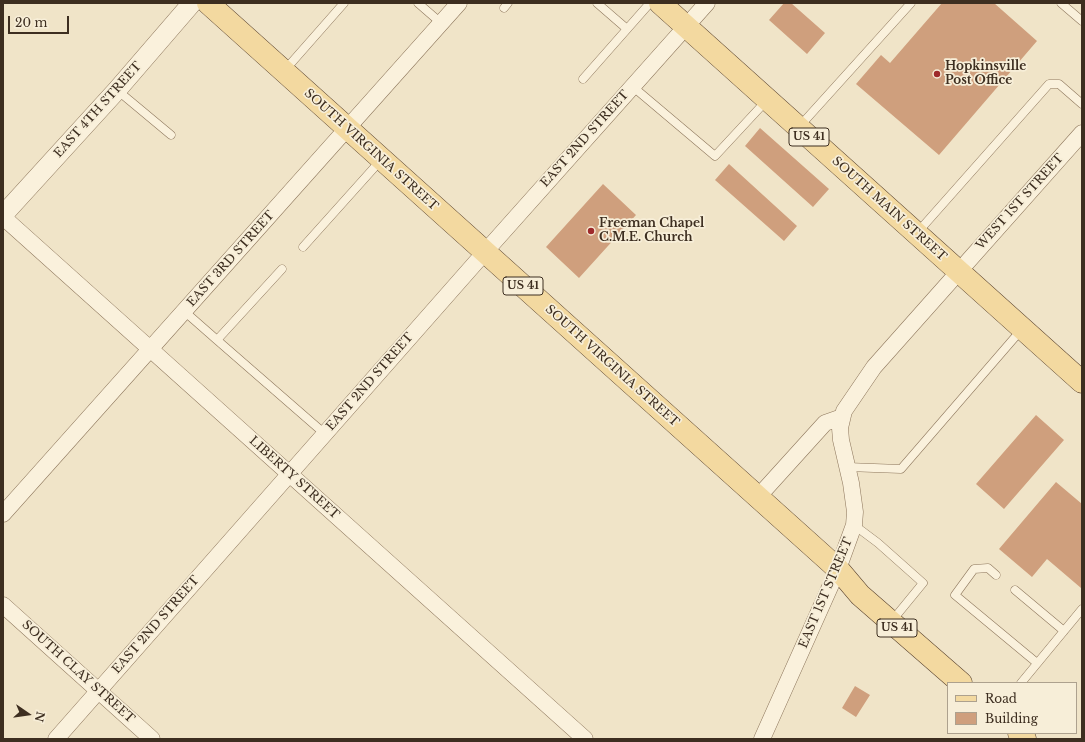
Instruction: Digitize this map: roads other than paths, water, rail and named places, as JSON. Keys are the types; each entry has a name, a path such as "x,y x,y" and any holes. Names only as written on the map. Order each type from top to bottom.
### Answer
{"main road":[{"name":"SOUTH VIRGINIA STREET","path":"208,3 838,569"},
{"name":"SOUTH MAIN STREET","path":"660,3 958,271"},
{"name":"US 41","path":"958,271 1082,382"},
{"name":"US 41","path":"838,569 860,595 960,682"}],"street":[{"name":"EAST 4TH STREET","path":"3,216 117,90 192,3"},
{"name":"EAST 3RD STREET","path":"3,514 459,3"},
{"name":"EAST 2ND STREET","path":"56,739 485,252 707,3"},
{"name":"WEST 1ST STREET","path":"958,271 1080,139"},
{"name":"LIBERTY STREET","path":"3,216 585,739"},
{"name":"EAST 1ST STREET","path":"762,739 838,569 854,525 855,512 840,428 844,411 874,368 958,271"},
{"path":"758,497 825,423 842,417"},
{"name":"SOUTH CLAY STREET","path":"3,605 152,739"}],"lane":[{"path":"284,71 344,3"},
{"path":"418,3 441,23"},
{"path":"597,3 627,29"},
{"path":"583,79 650,3"},
{"path":"798,127 911,3"},
{"path":"1061,3 1082,21"},
{"path":"916,233 1049,84 1058,84 1082,104"},
{"path":"632,86 715,156 768,100"},
{"path":"117,90 171,135"},
{"path":"303,247 382,160"},
{"path":"217,340 282,269"},
{"path":"184,311 325,434"},
{"path":"847,468 901,469 1023,328"},
{"path":"854,525 878,543 923,583 891,622"},
{"path":"996,575 988,568 974,569 955,595 1037,663"},
{"path":"1014,590 1064,631"},
{"path":"1022,682 1082,609"}],"place":[{"name":"Hopkinsville Post Office","path":"937,74"},
{"name":"Freeman Chapel C.M.E. Church","path":"591,231"}]}
